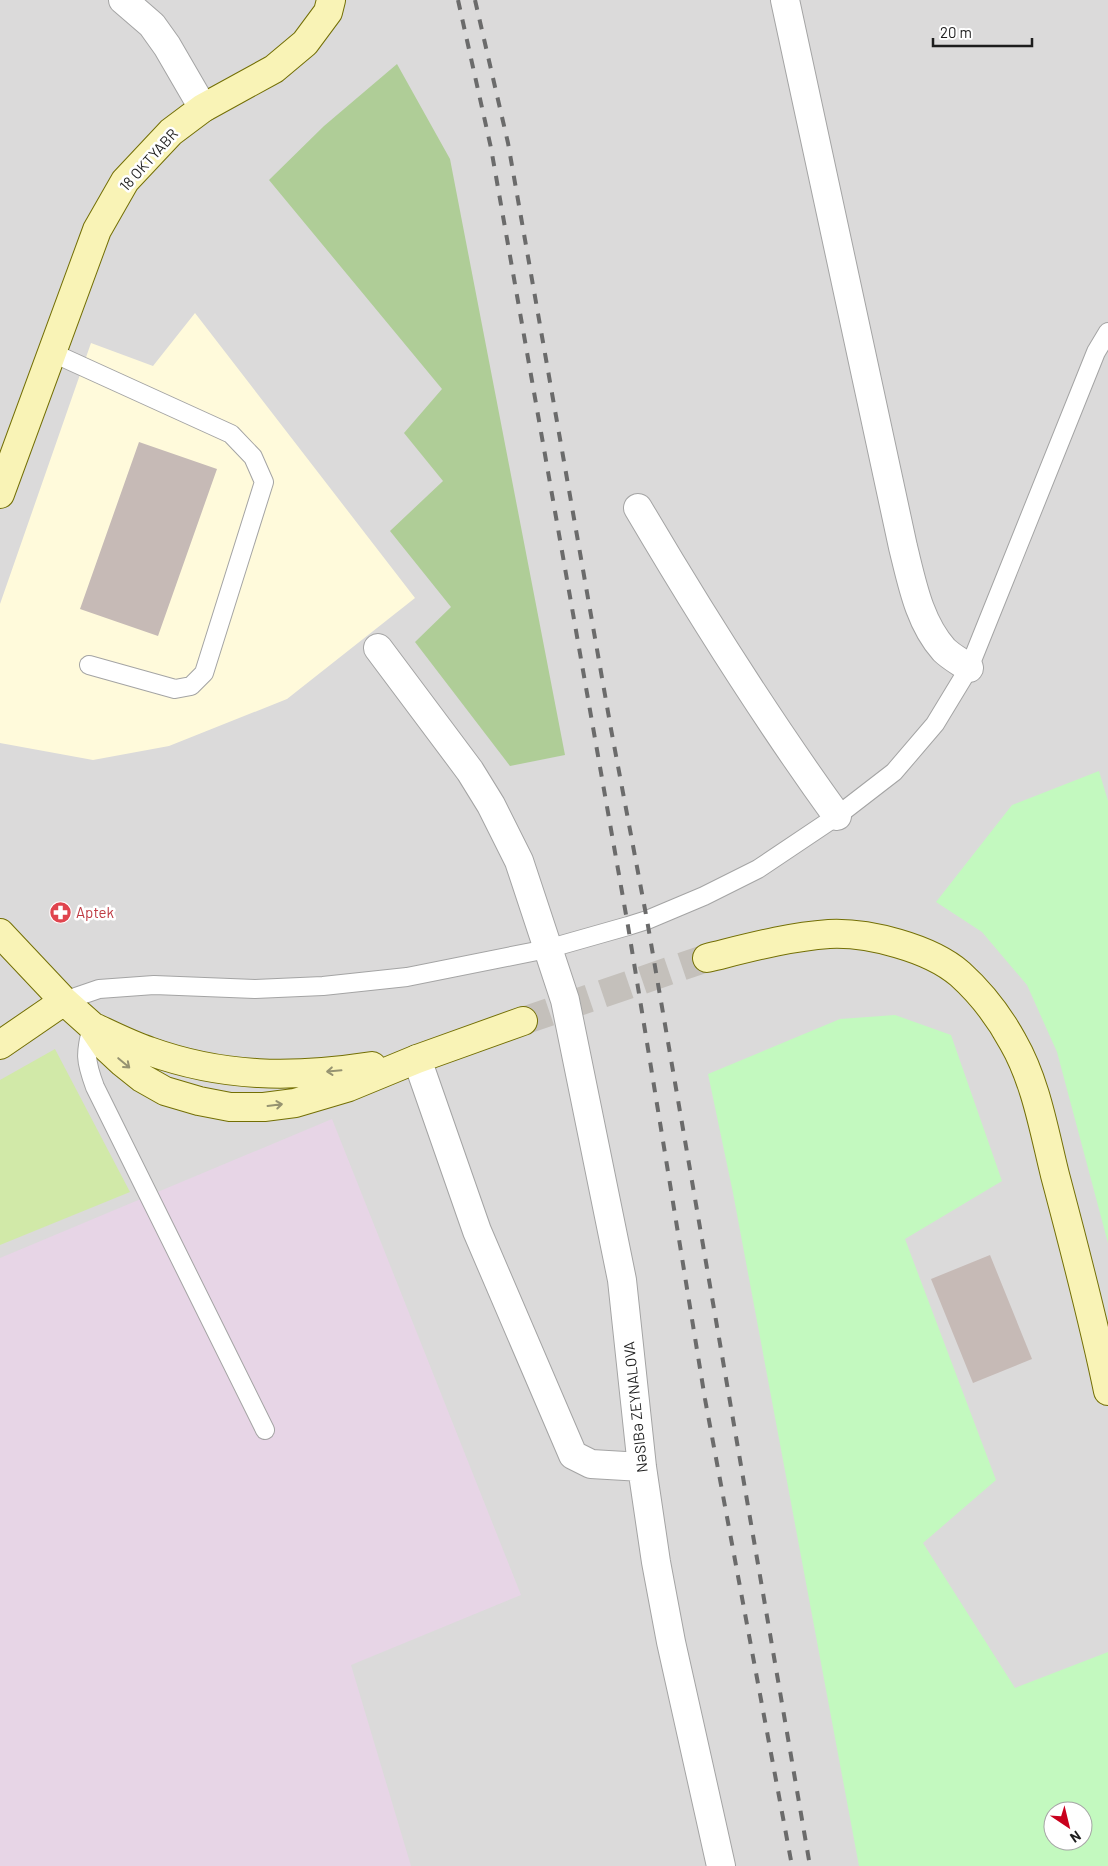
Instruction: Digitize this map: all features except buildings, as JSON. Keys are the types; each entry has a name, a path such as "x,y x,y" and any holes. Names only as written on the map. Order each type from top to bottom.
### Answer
{"street":[{"path":"123,0 152,25 168,46 202,108"},
{"name":"18 OKTYABR","path":"0,494 97,230 125,182 170,132 202,108 274,69 305,43 328,12 331,0"},
{"path":"786,0 903,547 917,601 928,627 945,651 969,668"},
{"path":"638,508 731,662 784,743 837,816"},
{"name":"NƏSIBƏ ZEYNALOVA","path":"378,648 470,771 491,805 519,861 565,1000 622,1280 642,1467 656,1562 722,1866"},
{"path":"0,934 64,1001 92,1026 107,1048 142,1078 165,1091 199,1101 230,1107 264,1107 296,1103 349,1087 417,1059 523,1021"},
{"path":"707,958 774,941 831,934 882,938 930,955 959,973 986,1001 1014,1043 1032,1088 1093,1319 1108,1391"},
{"path":"0,1045 64,1001"},
{"path":"417,1059 477,1231 573,1455 591,1464 642,1467"},
{"path":"1093,1319 1108,1352"}],"lane":[{"path":"64,1001 99,989 154,985 255,989 361,982 407,976 547,949 647,920 704,896 758,869 837,816 894,772 935,724 969,668 1096,352 1108,332"},
{"path":"53,353 231,434 253,457 264,482 204,673 191,686 175,689 89,665"},
{"path":"92,1026 86,1050 88,1068 95,1087 265,1430"}],"shaded area":[{"path":"0,0 1108,0 1108,1866 0,1866"},
{"path":"195,313 415,598 287,699 169,746 93,760 0,743 0,604 91,343 153,366"},
{"path":"332,1119 521,1595 351,1665 411,1866 0,1866 0,1258"}],"green space":[{"path":"397,64 450,159 565,755 510,766 415,642 451,607 390,531 443,481 404,433 442,389 269,180 324,126"},
{"path":"1099,771 1108,801 1108,1243 1057,1052 1027,985 982,932 936,902 1012,805"},
{"path":"895,1015 951,1035 1002,1181 905,1239 996,1480 923,1543 1015,1688 1108,1652 1108,1866 859,1866 733,1193 708,1074 840,1019"},
{"path":"55,1049 130,1192 0,1245 0,1080"}],"tunnel":[{"path":"523,1021 707,958"}],"railway":[{"path":"458,0 491,148 628,926 705,1399 792,1866"},
{"path":"475,0 508,143 611,729 647,920 810,1866"}],"place":[{"name":"Aptek","path":"60,913"}]}
